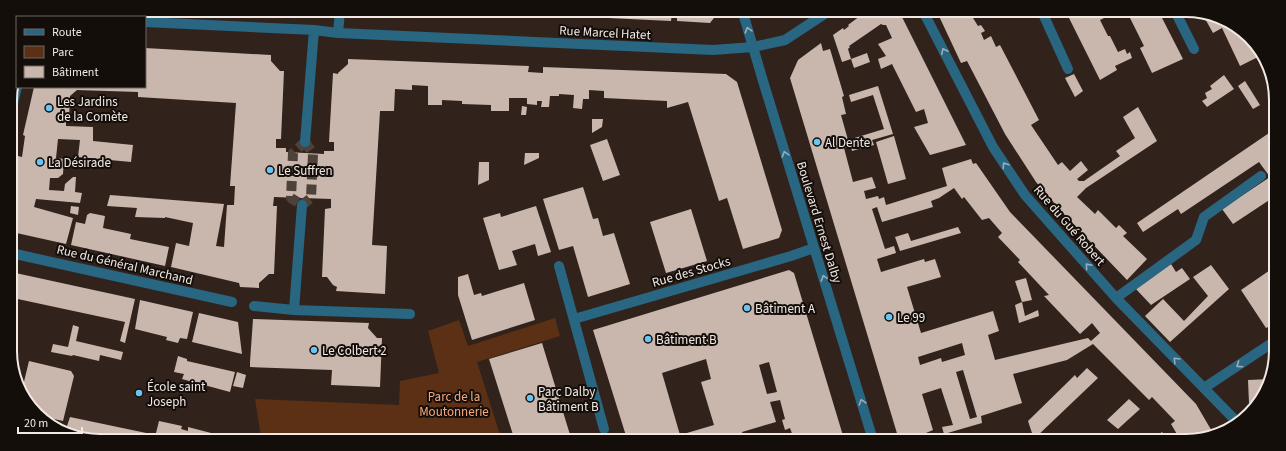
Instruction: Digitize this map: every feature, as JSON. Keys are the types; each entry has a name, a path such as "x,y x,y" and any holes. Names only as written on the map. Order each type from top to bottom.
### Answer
{"street":[{"path":"338,33 339,17"},
{"name":"Boulevard Ernest Dalby","path":"744,17 871,434"},
{"name":"Rue Marcel Hatet","path":"146,22 314,30 338,33 713,50 753,47 785,40 820,17"},
{"name":"Rue du Gué Robert","path":"926,17 993,147 1021,189 1116,298 1234,419"},
{"path":"1043,17 1068,69"},
{"path":"1178,17 1194,49"},
{"path":"305,142 314,30"},
{"path":"1116,298 1196,240 1204,217 1261,176"},
{"path":"294,310 302,205"},
{"name":"Rue des Stocks","path":"574,319 792,256 814,248"},
{"name":"Rue du Général Marchand","path":"17,254 232,302"},
{"path":"559,266 604,429"},
{"path":"254,306 294,310 410,314"},
{"path":"1204,388 1269,345"}],"green space":[{"name":"Parc de la Moutonnerie","path":"555,318 560,336 477,362 500,434 261,434 255,399 399,405 400,381 439,373 428,331 459,320 468,346"}],"building":[{"path":"587,17 671,17 671,21"},
{"path":"677,17 715,17 710,23 677,21"},
{"path":"859,17 902,17 966,145 930,155 914,127 928,123 924,109 916,112 892,64 881,69 878,59 886,56 878,44 892,38 886,25 881,24 849,46 850,47 848,49 851,59 842,62 833,35 843,28 844,30 849,26 848,25"},
{"path":"939,17 975,17 973,18 978,26 981,25 985,31 981,33 984,40 991,36 996,47 1000,45 1039,120 1031,125 1058,165 1062,162 1070,171 1081,161 1088,170 1077,179 1079,181 1084,181 1120,156 1116,151 1135,138 1123,117 1138,107 1157,141 1086,188 1077,197 1095,214 1098,210 1116,228 1119,225 1127,233 1123,236 1147,259 1127,280 1062,212 1036,182 1005,134 967,61 961,63"},
{"path":"1068,17 1106,17 1100,20 1118,52 1125,49 1127,54 1130,52 1132,58 1115,66 1117,70 1100,80"},
{"path":"1130,17 1162,17 1183,59 1152,73 1140,48 1144,46"},
{"path":"1206,20 1227,28 1236,34 1245,41 1257,58 1240,66 1222,28 1213,33"},
{"path":"821,43 823,51 830,49 844,96 842,97 846,114 841,115 848,140 884,129 873,95 851,102 849,95 878,86 893,134 872,140 874,145 852,151 851,146 844,148 853,182 872,177 876,188 864,191 866,199 878,196 879,199 884,197 886,205 947,186 942,168 971,159 973,164 976,163 1010,212 1196,404 1211,430 1191,434 1177,434 1171,424 1175,421 1152,397 1149,400 1093,344 1067,360 1013,374 1022,403 981,416 982,423 944,434 942,427 953,425 941,388 922,394 933,430 926,434 897,434 790,78 798,60","holes":["954,188 962,199 964,197 982,220 989,218 1002,233 998,237 1020,260 1018,262 1049,295 1044,296 1080,334 1092,323 1100,333 1091,341 1088,338 995,360 988,335 999,331 993,311 921,333 907,287 941,277 935,259 925,262 924,259 881,272 877,259 896,253 894,246 885,249 872,209 877,207 882,222 933,207 931,201 939,198","962,343 965,355 942,362 941,358 920,365 918,357","963,370 977,417 970,419 956,372"]},
{"path":"146,48 271,55 271,61 280,71 284,71 281,139 276,139 276,148 286,148 286,152 324,154 324,151 334,151 334,142 329,142 333,73 338,74 348,64 348,59 529,66 528,72 543,73 543,67 726,74 737,82 782,230 779,238 743,249 727,198 719,201 688,102 667,108 667,101 604,98 604,91 589,90 589,99 583,99 582,109 573,108 574,95 559,94 559,96 550,96 549,107 541,107 542,101 537,101 537,105 527,104 527,98 509,98 509,111 491,111 491,105 462,104 462,101 442,100 442,105 428,105 428,86 412,85 412,90 395,89 394,111 380,111 372,245 387,246 385,294 336,291 337,287 333,285 327,277 322,277 325,209 331,208 331,199 274,197 273,206 277,206 274,274 269,274 259,283 259,288 240,287 239,283 171,267 176,243 189,246 193,223 165,217 135,217 137,208 107,206 110,195 224,204 216,246 224,247 227,205 234,205 235,186 230,186 236,103 138,97 138,92 77,90 70,96 69,120 66,120 66,126 93,127 93,141 133,145 131,162 78,157 80,140 58,139 56,158 64,159 63,174 58,178 50,178 49,190 64,191 65,184 73,177 76,177 75,192 82,193 80,203 36,199 34,207 73,218 66,244 17,233 17,161 18,156 22,157 25,136 23,135 34,88 146,88"},
{"path":"867,53 870,62 854,68 851,59"},
{"path":"1074,74 1083,91 1075,97 1065,78"},
{"path":"1224,75 1234,89 1207,107 1202,101 1207,98 1205,93 1212,89 1210,86"},
{"path":"1245,81 1260,105 1253,109 1238,86"},
{"path":"522,106 527,107 526,115 521,115"},
{"path":"592,119 603,119 602,127 592,133"},
{"path":"1269,133 1269,176 1259,162 1181,214 1178,209 1143,232 1137,223"},
{"path":"894,136 906,179 888,184 876,142"},
{"path":"607,139 620,175 603,181 590,145"},
{"path":"525,153 539,153 539,158 524,165"},
{"path":"479,162 489,162 489,180 478,185"},
{"path":"1269,178 1269,200 1233,224 1222,209"},
{"path":"583,187 593,219 598,218 603,236 614,233 630,284 588,297 573,246 559,250 543,199"},
{"path":"71,206 79,207 78,215 70,213"},
{"path":"536,206 551,252 538,256 535,244 512,251 517,265 499,270 483,218 500,213 501,217"},
{"path":"691,209 707,261 666,273 650,222"},
{"path":"90,213 105,216 103,228 131,234 130,239 169,247 165,266 71,245 76,222 85,224 87,215"},
{"path":"958,227 961,233 900,251 895,237 908,233 911,241"},
{"path":"1171,264 1176,272 1182,268 1190,279 1151,305 1135,288"},
{"path":"1211,265 1229,289 1170,342 1145,316 1163,299 1184,321 1208,296 1193,277"},
{"path":"789,270 794,273 842,434 792,434 790,428 785,430 782,420 785,419 780,400 770,402 776,422 742,432 743,434 683,434 714,425 701,382 711,379 706,359 662,373 680,434 625,434 593,330","holes":["769,362 777,392 767,394 759,365"]},
{"path":"1269,271 1269,326 1266,328 1241,290"},
{"path":"17,273 135,299 125,343 120,341 125,322 17,299"},
{"path":"468,274 474,295 481,293 482,296 524,283 535,320 472,340 458,295 458,277"},
{"path":"1026,278 1032,300 1022,302 1015,281"},
{"path":"140,300 193,312 187,339 180,338 178,343 166,340 167,337 135,329"},
{"path":"1022,302 1025,316 1038,310 1039,316 1019,323 1015,305"},
{"path":"199,313 238,322 242,354 192,342"},
{"name":"Le Colbert 2","path":"253,319 369,323 368,328 377,338 382,338 380,387 331,385 332,370 250,367"},
{"path":"73,325 79,327 76,341 123,352 121,360 100,355 99,361 51,352 53,344 68,347"},
{"name":"Parc Dalby Bâtiment B","path":"542,343 570,434 513,434 489,359"},
{"path":"178,356 187,359 187,361 235,372 230,392 182,379 184,374 174,372"},
{"path":"29,361 71,371 74,376 63,421 52,419 45,413 31,397 24,383"},
{"path":"1087,368 1098,378 1039,434 1032,434 1028,421 1075,375 1077,378"},
{"path":"237,372 246,375 243,388 233,386"},
{"path":"1264,379 1250,403 1249,403 1248,380"},
{"path":"1129,399 1140,409 1118,429 1107,420"},
{"path":"70,417 151,434 95,434 74,430 67,426"},
{"path":"159,421 182,426 181,429 188,431 188,427 211,433 211,434 156,434"}],"tunnel":[{"path":"305,142 313,154 311,198 302,205 291,198 293,153 305,142"}],"place":[{"name":"Les Jardins de la Comète","path":"49,108"},
{"name":"Al Dente","path":"817,142"},
{"name":"La Désirade","path":"40,162"},
{"name":"Le Suffren","path":"270,170"},
{"name":"Bâtiment A","path":"747,308"},
{"name":"Le 99","path":"889,317"},
{"name":"Bâtiment B","path":"648,339"},
{"name":"Le Colbert 2","path":"314,350"},
{"name":"École saint Joseph","path":"139,393"},
{"name":"Parc Dalby Bâtiment B","path":"530,398"}]}
